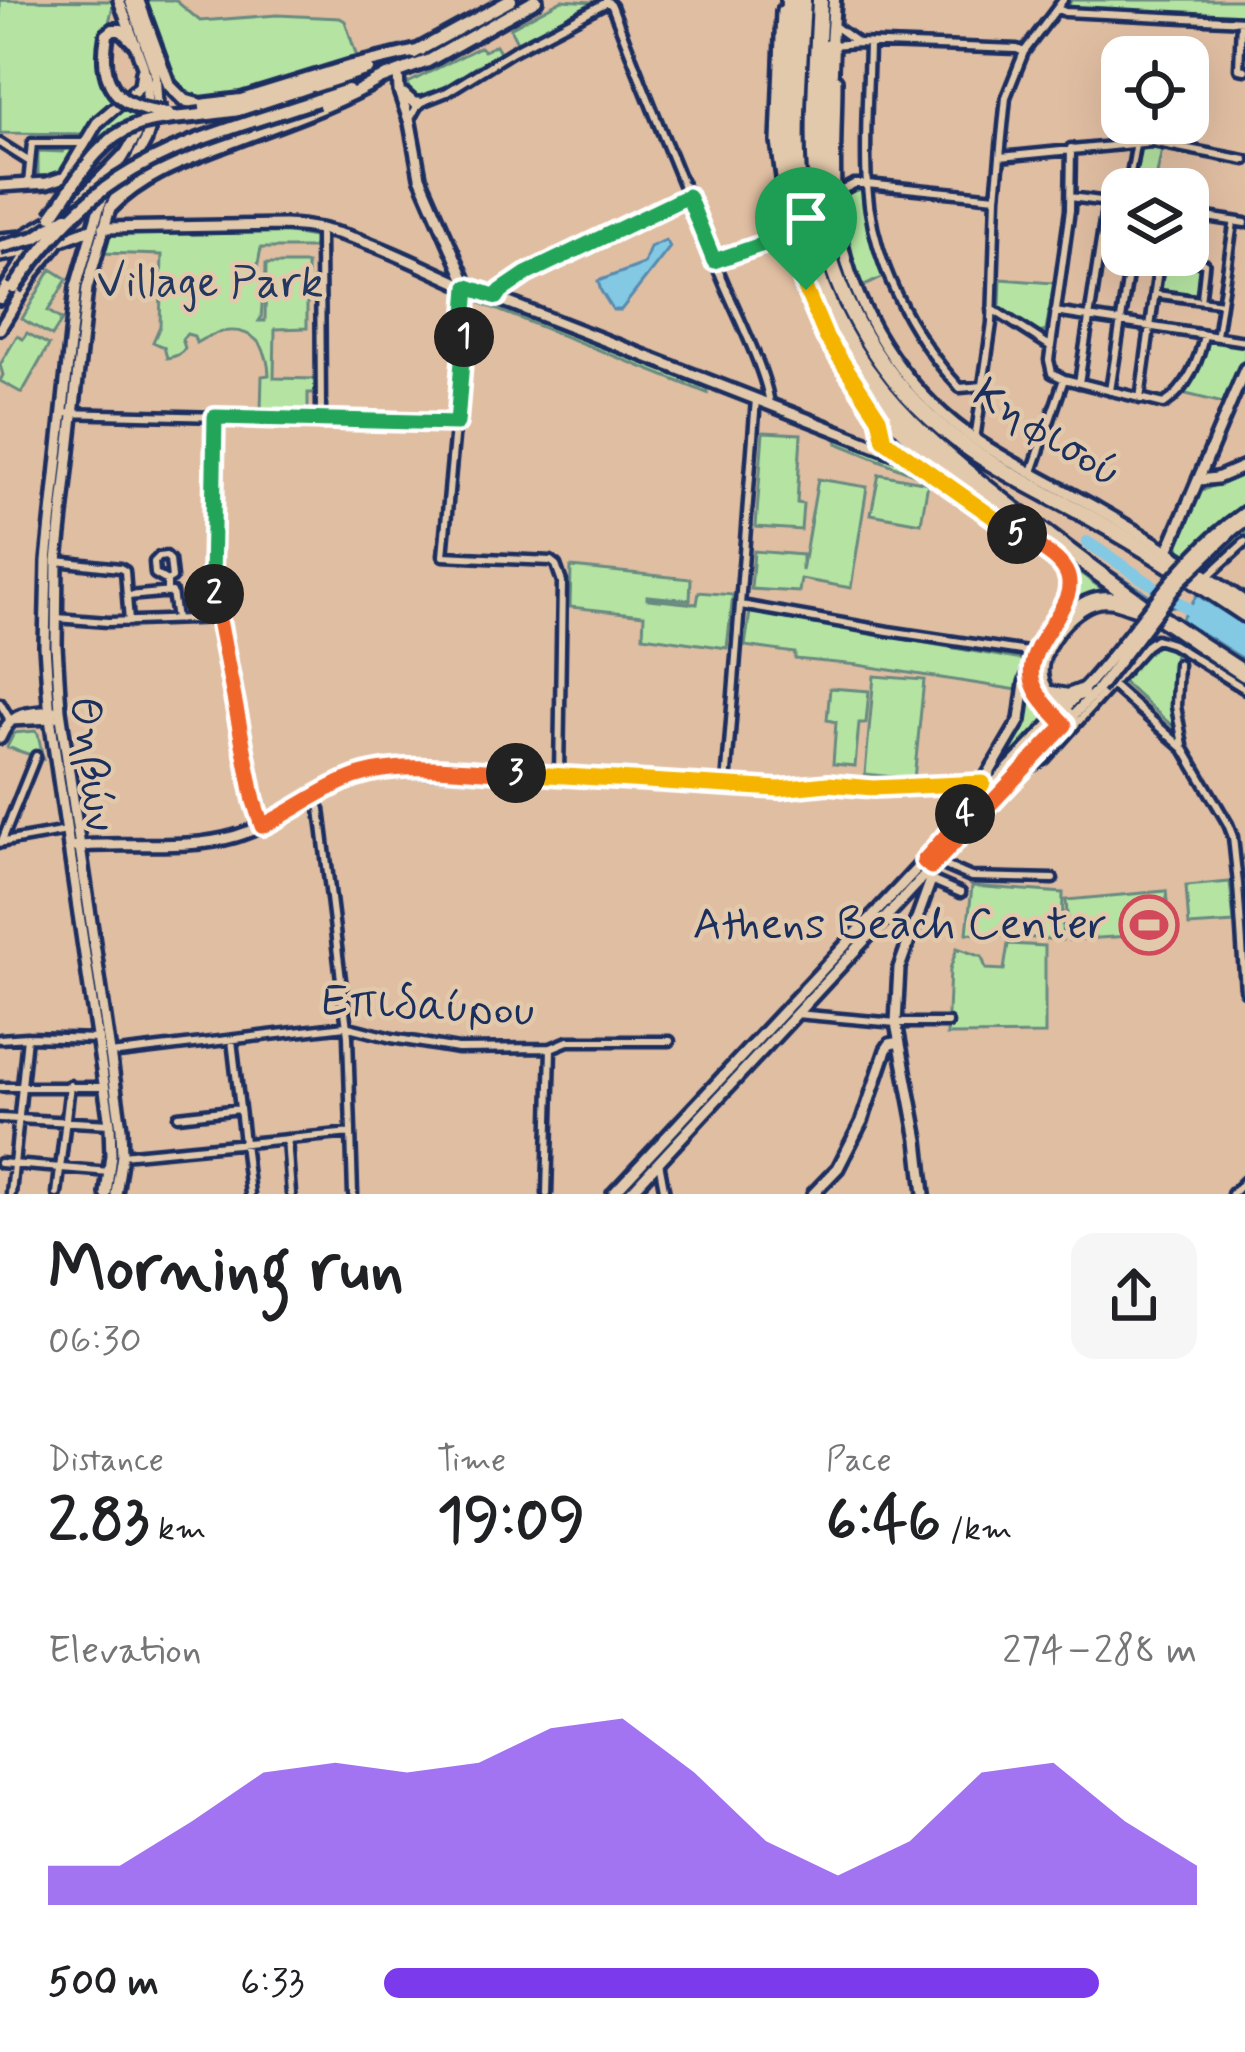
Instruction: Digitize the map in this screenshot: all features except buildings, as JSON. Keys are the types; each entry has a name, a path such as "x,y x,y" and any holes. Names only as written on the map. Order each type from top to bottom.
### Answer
{"highway":[{"path":"786,0 785,135 792,206 833,312 879,402 920,448 1060,563"},
{"path":"803,0 797,170 813,262"},
{"path":"820,0 825,41 814,152 825,239 874,351 894,380 934,422 982,458 1102,524 1245,614"},
{"path":"859,361 892,404 945,456 1152,613 1245,674"},
{"path":"1064,718 1040,677 1054,634 1074,611 1106,599 1152,613"},
{"path":"1048,693 1068,697 1090,688"}],"main road":[{"path":"134,0 169,85 184,100 201,105 241,100 421,50"},
{"path":"14,274 1,250 39,236 124,175 317,100 398,79 536,0"},
{"name":"Κηφισού","path":"825,41 833,25 834,0"},
{"path":"0,298 50,219 116,135 143,123 230,112 421,50 505,2"},
{"path":"135,44 120,29 107,35 104,71 126,102 150,112 201,115"},
{"path":"110,208 139,182 342,100 380,80"},
{"path":"31,250 123,156 127,170 139,182"},
{"path":"0,312 34,260 99,193"}],"street":[{"name":"Θηβών","path":"106,1194 110,1124 106,1087 45,646 47,561 97,229 107,188 136,136 147,103 143,66 119,0"},
{"name":"Θηβών","path":"116,1194 121,1128 74,846 67,831 55,714 56,618 74,306 81,265 152,125 158,94 134,0"},
{"name":"Κηφισού","path":"786,0 777,142 790,235 818,320 878,416 886,442 1060,563"},
{"path":"975,440 992,309 1006,97 1024,52 1063,0"},
{"path":"410,123 418,103 447,92 607,1 770,405"},
{"path":"1058,9 1243,21 1239,69 1245,70"},
{"path":"833,25 858,43"},
{"path":"825,41 1024,52"},
{"name":"Κηφισού","path":"825,41 836,74 835,194 848,266 873,326 914,384 975,440 1168,551 1245,602"},
{"path":"869,44 867,184 879,250 908,317 930,351 958,386 983,386"},
{"path":"0,186 65,177 97,123 138,88 143,66"},
{"path":"398,79 408,100 418,103"},
{"path":"398,79 420,177 468,287 443,556 551,561 562,579 559,775"},
{"path":"0,143 30,162"},
{"path":"28,184 32,143 86,143"},
{"path":"1000,157 1123,144"},
{"path":"1167,144 1245,160"},
{"path":"1071,148 1071,196 1051,346 1052,374 1163,404 1198,362 1204,335"},
{"path":"835,194 867,184 996,197"},
{"path":"497,297 526,274 688,196"},
{"path":"1071,196 1101,201"},
{"path":"1209,217 1245,223"},
{"path":"1,250 50,219"},
{"path":"1216,337 1234,221"},
{"path":"1,250 31,250 97,229 271,225 320,229 365,242 468,287 921,463"},
{"path":"320,229 321,419"},
{"path":"714,261 790,235"},
{"path":"1079,383 1101,240"},
{"path":"59,241 74,245 81,265"},
{"path":"0,328 59,241"},
{"path":"421,265 447,271 454,255"},
{"path":"1110,391 1128,276"},
{"path":"1140,399 1157,276"},
{"path":"1201,300 1204,276"},
{"path":"1154,295 1222,303"},
{"path":"992,309 1051,346"},
{"path":"1055,312 1245,341"},
{"path":"1168,551 1245,369"},
{"path":"1031,473 1064,380"},
{"path":"726,788 756,399"},
{"path":"68,413 457,423"},
{"path":"215,417 212,581 262,826"},
{"path":"857,437 874,435 880,427"},
{"path":"1199,480 1245,466"},
{"path":"1019,772 1175,576 1204,545 1245,516"},
{"path":"1208,576 1245,542"},
{"path":"57,561 125,571 129,622"},
{"path":"614,1194 930,863 991,788 1021,720 1025,683 1044,633 1069,596 1068,575 1060,563"},
{"path":"166,581 167,592"},
{"path":"128,596 172,592 176,619"},
{"path":"741,605 1036,653"},
{"path":"56,618 129,622 219,618"},
{"path":"74,846 198,844 232,837 352,778 389,769 726,788 828,784 991,788 1045,759 1146,646 1160,639 1245,689"},
{"path":"1178,664 1176,698 1184,749"},
{"path":"1031,671 1037,691 1064,718"},
{"path":"1112,685 1184,749 1231,831 1242,884 1245,991"},
{"path":"924,1194 896,1023 899,968 931,880 930,863 962,819 1090,688"},
{"path":"0,703 10,720"},
{"path":"10,720 55,714"},
{"path":"0,738 10,720"},
{"path":"1,843 36,756"},
{"path":"314,795 320,808 348,1036 353,1194"},
{"path":"1,843 67,831"},
{"path":"930,863 971,877 1053,879"},
{"path":"931,880 961,893"},
{"path":"790,1013 948,1023"},
{"path":"629,1194 790,1013"},
{"name":"Επιδαύρου","path":"110,1054 345,1026 458,1049 551,1048 568,1041 670,1041"},
{"path":"0,1192 12,1194 27,1037"},
{"path":"0,1040 100,1039"},
{"path":"232,1040 250,1194"},
{"path":"813,1194 838,1168 862,1120 886,1050 899,1042"},
{"path":"547,1194 551,1048"},
{"path":"57,1194 70,1085"},
{"path":"0,1087 106,1087"},
{"path":"178,1116 240,1109"},
{"path":"0,1118 110,1124"},
{"path":"122,1155 352,1133"},
{"path":"287,1139 291,1194"},
{"path":"659,1162 665,1194"},
{"path":"0,1163 110,1172"},
{"path":"1232,1194 1245,1181"}],"green space":[{"path":"0,0 114,1 100,61 118,100 98,118 93,116 85,134 0,133"},
{"path":"141,0 175,0 200,21 277,15 340,18 358,60 233,98 193,101 176,88"},
{"path":"562,0 593,2 590,8 519,46 510,28"},
{"path":"1071,0 1245,0 1245,16 1068,8"},
{"path":"496,45 502,55 419,101 409,92 408,83 480,47 484,51"},
{"path":"123,104 142,117 105,138 62,186 95,130"},
{"path":"64,148 78,148 67,167 38,179 38,151 63,152"},
{"path":"1137,148 1162,149 1158,168 1134,168"},
{"path":"864,191 875,251 885,276 862,287 848,248 840,197"},
{"name":"Village Park","path":"283,232 314,237 316,242 312,248 261,248 259,321 265,321 266,264 307,264 307,328 275,329 274,378 315,379 315,393 308,393 308,412 261,411 262,376 269,375 267,359 262,347 245,333 222,332 196,343 187,334 182,339 185,348 167,358 164,347 153,342 160,326 162,255 101,253 110,235"},
{"path":"51,269 67,279 48,311 62,320 52,336 22,319"},
{"path":"1157,276 1204,276 1201,300 1155,294"},
{"path":"1001,279 1054,283 1046,331 1039,333 1000,308"},
{"path":"477,294 705,384 707,393 473,300"},
{"path":"27,333 49,345 22,393 0,381 0,365 17,336 23,339"},
{"path":"1208,339 1245,345 1245,359 1227,404 1182,393 1202,363"},
{"path":"763,432 801,434 797,503 803,504 801,530 756,527"},
{"path":"838,437 905,463 940,488 837,443"},
{"path":"1245,471 1245,504 1225,519 1236,533 1245,527 1245,538 1205,571 1181,554 1178,542 1200,492"},
{"path":"879,474 928,483 921,523 871,514"},
{"path":"818,479 867,487 851,588 801,579 799,592 751,589 754,551 802,555 802,571"},
{"path":"1067,563 1110,595 1068,609 1074,582"},
{"path":"571,567 691,579 690,600 647,599 697,604 699,592 733,595 727,648 643,636 644,615 570,607"},
{"path":"750,612 1028,661 1018,690 795,659 795,653 745,646"},
{"path":"1161,642 1175,649 1171,701 1177,730 1122,681 1151,646"},
{"path":"874,676 924,680 914,779 865,774"},
{"path":"830,688 869,691 866,723 859,723 855,766 833,764 836,722 827,720"},
{"path":"1030,688 1049,715 998,770 1023,725"},
{"path":"35,731 43,759 7,747 14,733"},
{"path":"1230,882 1234,923 1189,926 1186,886"},
{"path":"972,886 1063,893 1062,940 967,933"},
{"path":"1166,891 1174,933 1069,940 1066,900"},
{"path":"1008,944 1045,946 1045,1034 947,1035 950,969 957,948 982,957 986,969 1004,970"}],"water":[{"path":"666,240 670,247 621,310 613,310 598,281 644,264 650,247"},
{"path":"1197,595 1245,625 1245,660 1181,620"}],"waterway":[{"path":"1087,542 1202,618"},
{"path":"1083,552 1152,597"},
{"path":"1165,605 1188,609"}],"place":[{"name":"Athens Beach Center","path":"1149,925"}],"route":[{"path":"688,196 714,261 790,235 806,290 826,337 879,418 886,442 1060,563 1069,581 1067,600 1044,633 1031,671 1041,698 1065,725 931,867 924,861 962,819 983,783 726,788 389,769 336,784 262,826 212,581 215,417 457,423 468,287 497,297 526,274 688,196"}]}
